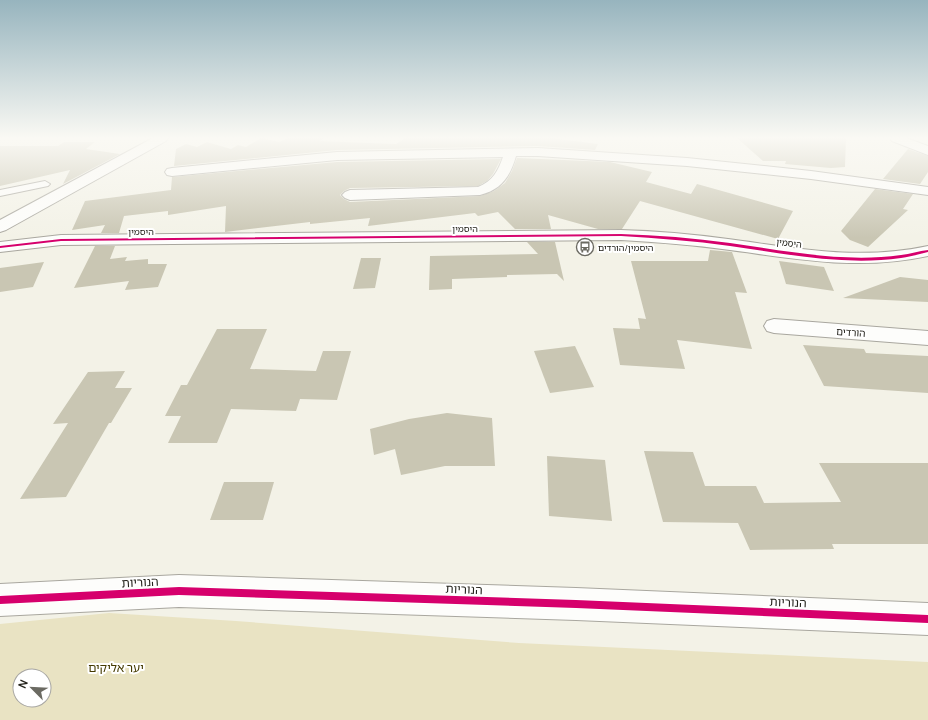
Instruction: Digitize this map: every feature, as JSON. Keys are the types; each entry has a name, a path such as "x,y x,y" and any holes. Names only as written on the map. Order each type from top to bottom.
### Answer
{"street":[{"path":"0,227 101,172"},
{"path":"172,172 176,172"},
{"path":"350,195 480,191 491,188 498,182 504,172"},
{"path":"779,172 928,191"},
{"name":"היסמין","path":"28,212 25,225 28,231 36,236 60,240"},
{"name":"היסמין","path":"0,247 60,240 621,235 694,240 794,253 847,258 887,258 928,251"},
{"name":"הורדים","path":"774,326 928,338"},
{"name":"הנוריות","path":"0,600 179,591 568,603 928,619"}],"lane":[{"path":"0,193 45,184"}],"green space":[{"name":"יער אליקים","path":"109,613 236,621 519,643 928,662 928,720 0,720 0,624"}],"building":[{"path":"0,172 63,172 0,186"},
{"path":"69,172 87,172 63,184"},
{"path":"231,172 494,172 487,181 478,186 350,188 340,195 350,202 480,196 494,191 505,183 512,172 650,172 652,172 646,182 691,194 697,184 793,211 778,239 640,201 622,229 598,229 548,215 551,229 515,229 498,212 478,216 475,213 368,226 370,218 310,224 310,222 225,232 226,206 168,215 168,211 124,216 119,233 101,233 105,225 72,230 85,201 171,190 172,177"},
{"path":"889,172 928,172 920,184 883,179"},
{"path":"875,189 913,194 903,209 908,210 868,247 850,240 841,231"},
{"path":"527,242 555,242 564,281 557,274 507,275 507,277 452,279 452,289 429,290 430,256 538,254"},
{"path":"95,246 115,246 110,259 127,257 125,261 148,259 148,264 167,264 158,287 125,290 129,281 74,288"},
{"path":"710,250 732,252 747,293 735,292 752,349 677,340 685,369 620,365 613,328 640,329 638,318 646,319 631,261 708,261"},
{"path":"361,258 381,258 375,288 353,289"},
{"path":"779,261 824,267 834,291 786,284"},
{"path":"44,262 33,287 0,292 0,268"},
{"path":"900,277 928,280 928,302 843,298"},
{"path":"217,329 267,329 250,369 316,371 323,351 351,351 337,400 300,399 296,411 231,409 217,443 168,443 181,416 165,416 181,385 187,385"},
{"path":"803,345 864,349 866,353 928,356 928,393 824,386"},
{"path":"575,346 594,387 550,393 534,351"},
{"path":"125,371 115,388 132,388 111,423 109,423 66,497 20,499 68,423 53,424 88,372"},
{"path":"447,413 492,418 495,466 445,466 401,475 395,449 374,455 370,429 409,419"},
{"path":"644,451 693,452 705,486 756,486 764,503 841,502 819,463 928,463 928,544 832,544 834,549 750,550 738,523 663,522"},
{"path":"547,456 605,460 612,521 549,516"},
{"path":"224,482 274,482 263,520 210,520"}],"cycle path":[{"path":"0,247 61,240 621,235 692,240 786,253 845,258 874,259 902,257 928,251"},
{"path":"0,600 179,591 576,604 928,619"}],"place":[{"name":"היסמין/הורדים","path":"585,247"}]}
